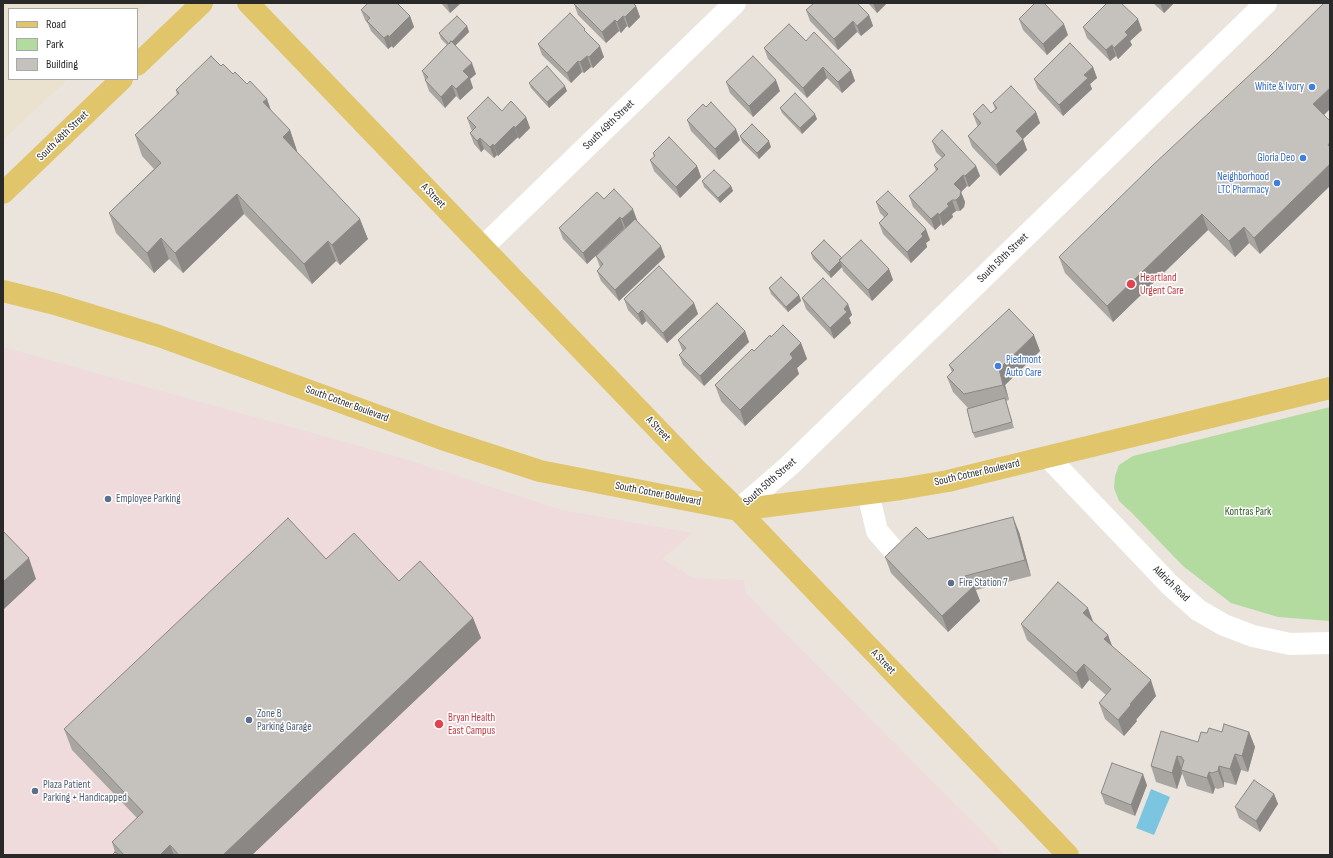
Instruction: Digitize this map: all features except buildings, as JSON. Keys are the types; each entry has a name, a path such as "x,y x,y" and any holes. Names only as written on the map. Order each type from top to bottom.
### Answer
{"main road":[{"path":"138,64 202,3"},
{"name":"A Street","path":"248,3 695,468 738,510 1068,855"},
{"name":"South 48th Street","path":"3,193 121,80"},
{"name":"South Cotner Boulevard","path":"3,291 55,304 159,336 442,439 540,471 738,510 948,481 1330,388"}],"street":[{"name":"South 49th Street","path":"483,247 735,3"},
{"name":"South 50th Street","path":"738,510 789,466 1266,3"},
{"name":"Aldrich Road","path":"1048,457 1170,584 1198,610 1224,625 1253,636 1290,644 1330,643"},
{"path":"868,493 877,531 903,561"}],"shaded area":[{"path":"3,3 147,3 138,12 138,8 8,8 8,80 67,80 3,140"},
{"name":"Bryan Health East Campus","path":"3,347 402,458 562,510 693,533 662,559 694,578 744,580 746,593 1005,855 3,855"}],"green space":[{"name":"Kontras Park","path":"1330,407 1330,621 1278,617 1231,603 1183,566 1119,501 1114,488 1115,476 1119,465 1133,456"}],"water":[{"path":"1151,789 1170,797 1154,835 1136,828"}],"place":[{"name":"White & Ivory","path":"1312,87"},
{"name":"Gloria Deo","path":"1303,158"},
{"name":"Neighborhood LTC Pharmacy","path":"1277,183"},
{"name":"Heartland Urgent Care","path":"1131,284"},
{"name":"Piedmont Auto Care","path":"998,366"},
{"name":"Employee Parking","path":"108,499"},
{"name":"Fire Station 7","path":"951,583"},
{"name":"Zone B Parking Garage","path":"249,720"},
{"name":"Bryan Health East Campus","path":"439,724"},
{"name":"Plaza Patient Parking + Handicapped","path":"35,791"}]}
